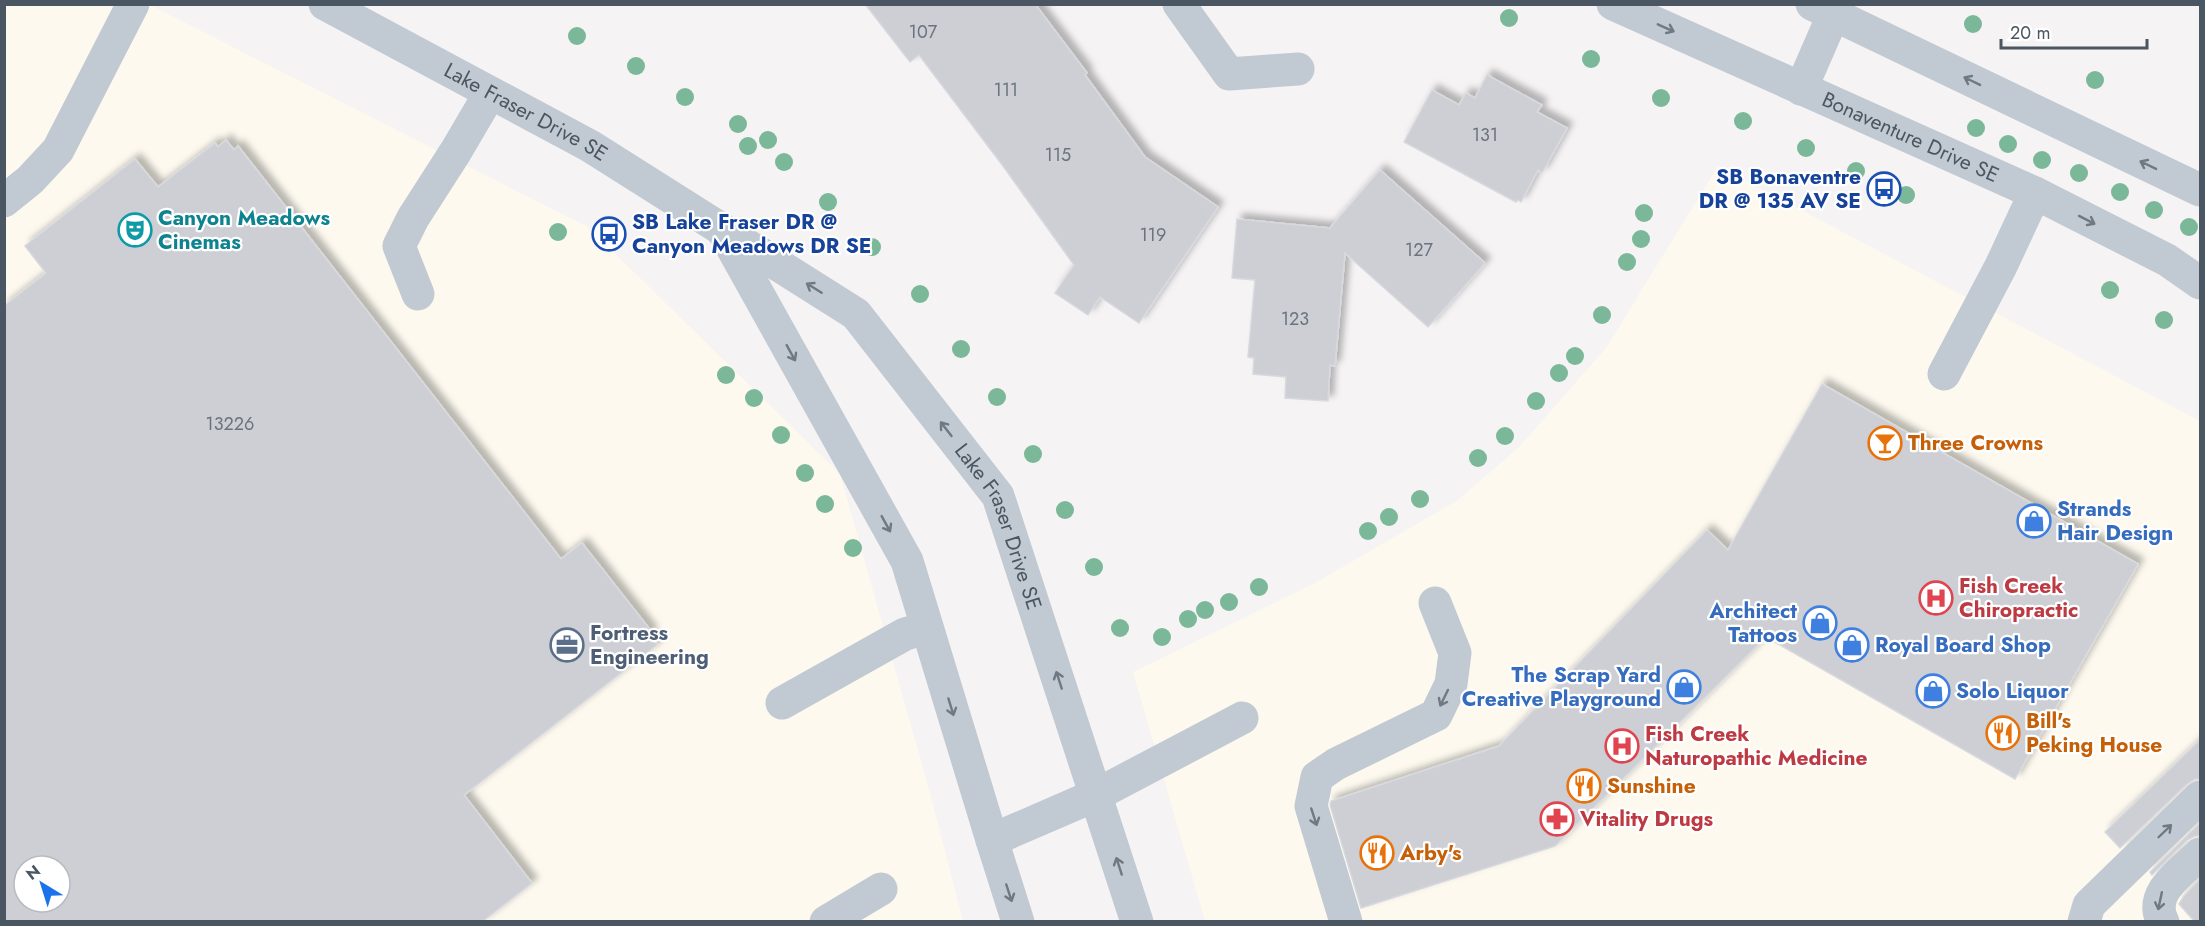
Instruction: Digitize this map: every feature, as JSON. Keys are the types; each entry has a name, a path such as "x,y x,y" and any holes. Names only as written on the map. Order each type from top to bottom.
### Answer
{"street":[{"path":"4,201 30,180 58,150 133,4"},
{"name":"Lake Fraser Drive SE","path":"325,4 590,146 856,314 998,496 1137,921"},
{"path":"1179,4 1229,74 1298,69"},
{"name":"Bonaventure Drive SE","path":"1613,4 2035,193 2167,260 2200,283"},
{"path":"1801,88 1828,8 2200,190"},
{"path":"418,294 399,246 413,218 490,93"},
{"path":"1944,374 2001,266 2035,193"},
{"name":"Lake Fraser Drive SE","path":"721,229 907,561 1018,921"},
{"path":"1346,921 1311,806 1317,777 1336,764 1436,716 1451,684 1455,652 1435,603"},
{"path":"782,703 905,634 927,628"},
{"path":"992,840 1096,795 1242,718"},
{"path":"2084,921 2089,905 2200,797"},
{"path":"2163,921 2158,911 2161,892 2200,854"},
{"path":"826,921 881,889"}],"shaded area":[{"path":"5,4 150,5 588,227 840,474 930,793 963,921 5,922"},
{"path":"1718,166 2200,421 2200,921 1205,921 1133,672 1315,583 1458,500 1518,448 1606,348"}],"building":[{"path":"865,4 1035,4 1087,73 1085,75 1145,157 1218,207 1139,323 1100,297 1088,315 1055,293 1074,265 919,55 910,62"},
{"path":"1487,75 1542,105 1537,112 1567,128 1542,173 1538,170 1521,202 1518,200 1516,202 1404,142 1432,90 1459,105 1466,93 1475,98"},
{"path":"226,140 234,150 238,146 561,559 582,543 652,632 648,635 657,645 464,795 532,883 483,921 4,921 4,306 46,273 25,246 135,159 158,187 215,143 218,147"},
{"path":"1380,170 1485,263 1428,327 1345,253 1335,366 1330,365 1328,401 1285,398 1286,377 1253,374 1254,358 1248,357 1255,280 1232,278 1237,219 1330,228"},
{"path":"1822,384 2138,564 2015,779 1766,637 1555,846 1361,908 1330,805 1331,801 1499,746 1707,530 1728,550"},
{"path":"2200,740 2200,779 2187,784 2120,848 2105,832"},
{"path":"2200,823 2200,836 2187,840 2152,875 2150,872"},
{"path":"2200,879 2200,921 2194,921 2179,904"}],"place":[{"name":"SB Bonaventre DR @ 135 AV SE","path":"1884,189"},
{"name":"Canyon Meadows Cinemas","path":"135,230"},
{"name":"SB Lake Fraser DR @ Canyon Meadows DR SE","path":"609,234"},
{"name":"Three Crowns","path":"1885,443"},
{"name":"Strands Hair Design","path":"2034,521"},
{"name":"Fish Creek Chiropractic","path":"1936,598"},
{"name":"Architect Tattoos","path":"1820,623"},
{"name":"Fortress Engineering","path":"567,645"},
{"name":"Royal Board Shop","path":"1852,645"},
{"name":"The Scrap Yard Creative Playground","path":"1684,687"},
{"name":"Solo Liquor","path":"1933,691"},
{"name":"Bill's Peking House","path":"2003,733"},
{"name":"Fish Creek Naturopathic Medicine","path":"1622,746"},
{"name":"Sunshine","path":"1584,786"},
{"name":"Vitality Drugs","path":"1557,819"},
{"name":"Arby's","path":"1377,853"}]}
